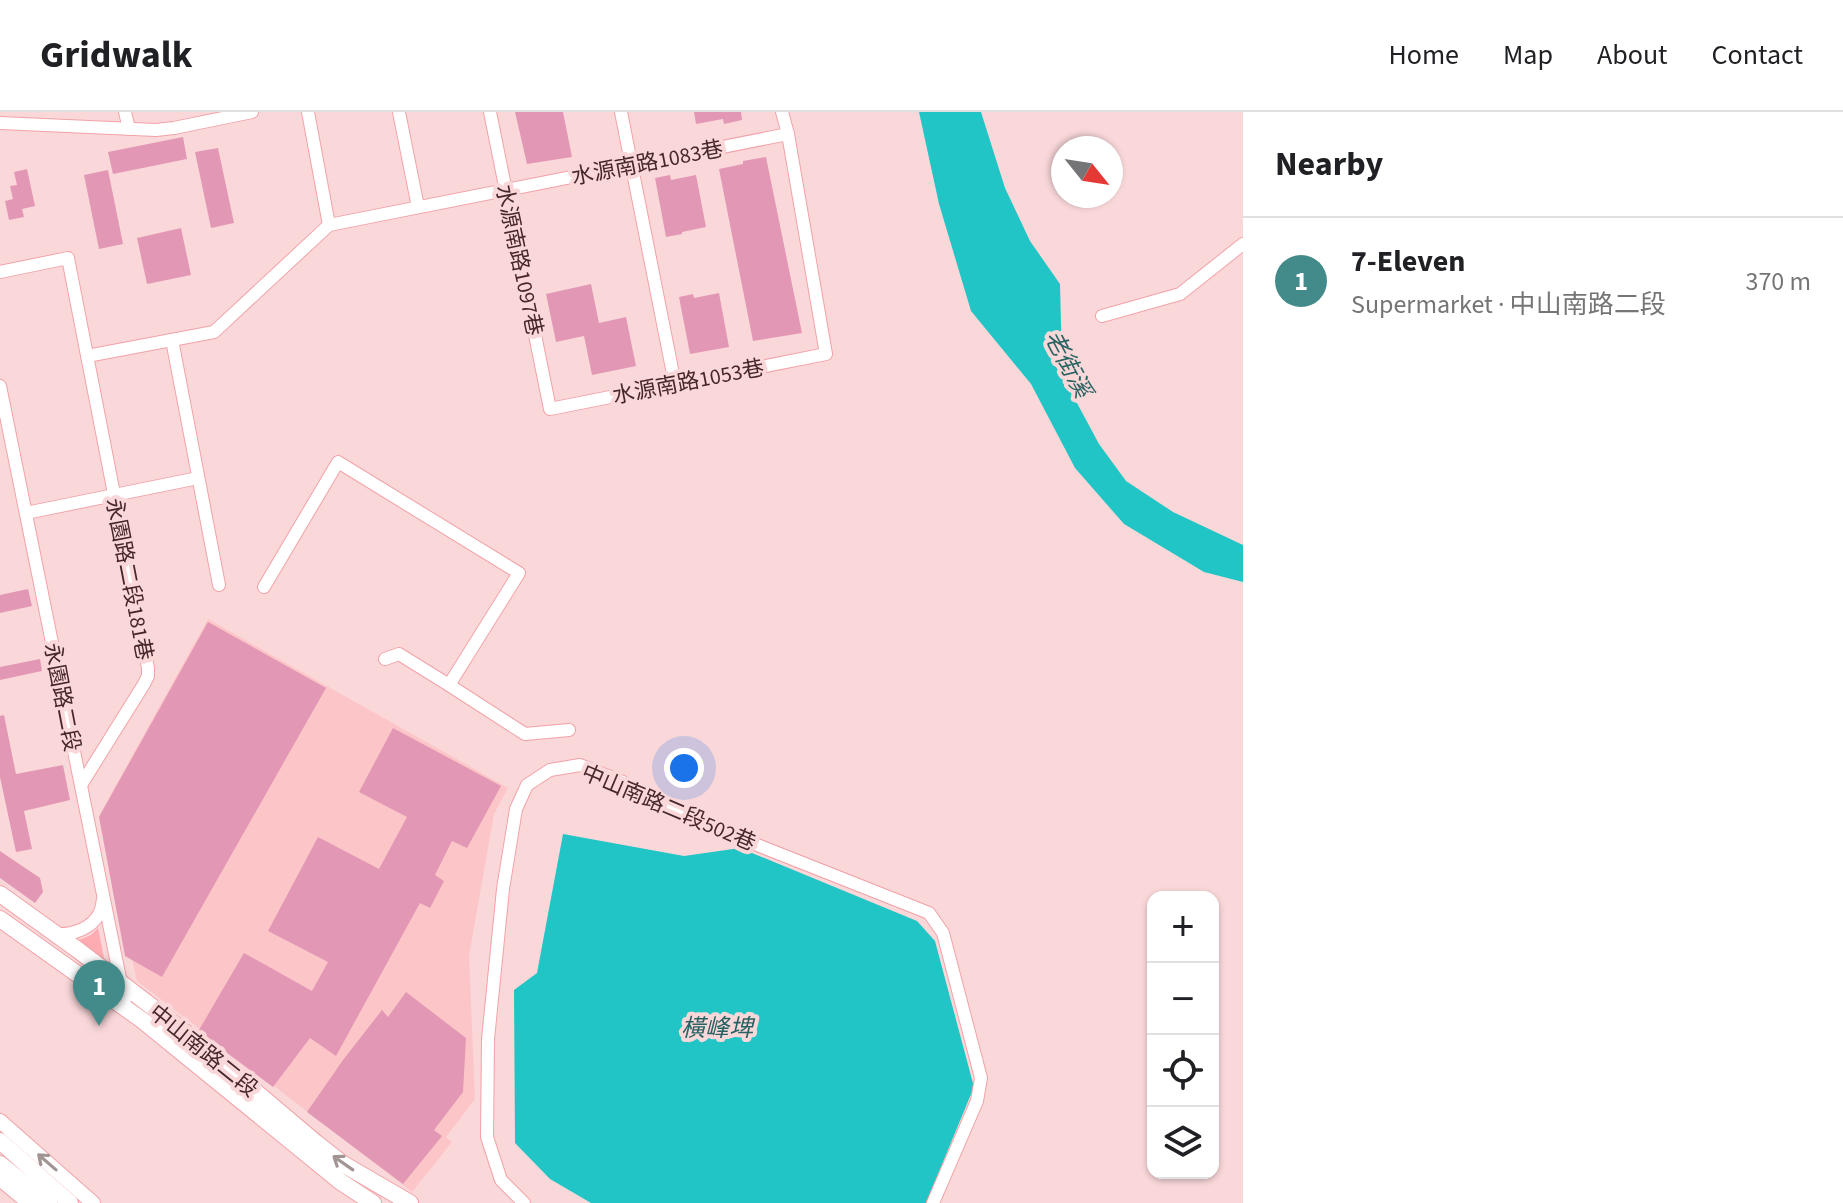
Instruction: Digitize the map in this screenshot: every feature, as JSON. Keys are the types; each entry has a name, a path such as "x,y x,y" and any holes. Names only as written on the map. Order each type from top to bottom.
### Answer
{"main road":[{"name":"中山南路二段","path":"0,894 181,1029 334,1156 410,1203"},
{"name":"中山南路二段","path":"0,919 126,1008 341,1182 373,1203"},
{"path":"0,1141 70,1203"},
{"path":"0,1164 49,1203"}],"street":[{"path":"125,112 129,129"},
{"path":"0,123 39,118 129,129 174,128 213,116 252,112"},
{"path":"87,356 214,332 329,225 308,112"},
{"path":"399,112 418,207"},
{"name":"水源南路1097巷","path":"490,112 550,409"},
{"path":"621,112 675,384"},
{"path":"782,112 788,134"},
{"name":"水源南路1083巷","path":"329,225 788,134"},
{"name":"水源南路1053巷","path":"550,409 826,354 788,134"},
{"path":"1102,316 1180,294 1243,244"},
{"name":"永園路二段181巷","path":"0,272 68,258 148,668 148,676 81,785"},
{"path":"172,340 219,585"},
{"name":"永園路二段","path":"0,386 126,1008"},
{"path":"264,587 338,462 519,573 449,685"},
{"path":"26,513 198,478"},
{"path":"385,659 399,654 525,734 569,730"},
{"name":"中山南路二段502巷","path":"524,1203 501,1180 487,1137 488,1039 503,889 516,809 527,785 550,770 580,765 623,782 674,812 929,913 943,933 981,1078 977,1101 933,1203"},
{"path":"55,934 67,935 89,925 99,914 104,896"},
{"path":"0,1121 93,1203"},
{"path":"0,1179 29,1203"}],"shaded area":[{"path":"208,619 508,788 494,814 469,956 475,1099 446,1137 452,1142 412,1192 137,981 100,814"},
{"path":"98,928 104,958 102,959 79,940"}],"water":[{"path":"919,112 981,112 1005,188 1030,241 1060,284 1062,363 1077,403 1099,444 1126,481 1173,512 1243,545 1243,582 1204,572 1124,524 1075,468 1031,384 971,311 939,204"},
{"name":"橫峰埤","path":"563,834 684,856 740,848 917,921 935,941 974,1087 926,1203 591,1203 550,1179 515,1143 514,990 537,973"}],"building":[{"path":"515,112 563,112 572,157 527,164"},
{"path":"694,112 741,112 742,120 724,124 723,119 696,124"},
{"path":"183,137 187,159 113,174 108,152"},
{"path":"218,148 234,223 211,228 195,152"},
{"path":"766,157 802,333 753,341 719,169"},
{"path":"27,169 35,206 22,209 24,217 9,220 5,201 13,199 10,186 17,185 14,172"},
{"path":"108,170 123,244 99,249 84,175"},
{"path":"670,175 671,180 696,175 706,227 666,237 655,178"},
{"path":"181,228 191,275 147,284 137,238"},
{"path":"591,284 599,323 626,317 636,366 592,375 584,336 556,342 546,294"},
{"path":"719,293 729,347 690,354 679,297 693,294 694,298"},
{"path":"28,589 32,606 0,613 0,595"},
{"path":"208,622 326,688 162,977 125,956 99,817"},
{"path":"40,659 42,671 0,680 0,667"},
{"path":"4,715 16,774 63,765 70,800 24,811 32,849 16,852 0,777 0,716"},
{"path":"393,728 501,786 467,848 452,841 435,875 444,881 430,908 420,903 336,1056 310,1038 273,1087 199,1030 244,953 312,991 328,962 268,931 318,837 379,869 407,817 359,792"},
{"path":"0,851 40,878 43,892 35,903 0,878"},
{"path":"406,992 466,1038 463,1092 434,1130 442,1136 403,1184 307,1112 382,1010 388,1017"}],"place":[{"name":"7-Eleven","path":"99,1026"}],"water label":[{"name":"老街溪","path":"1068,364"}]}
